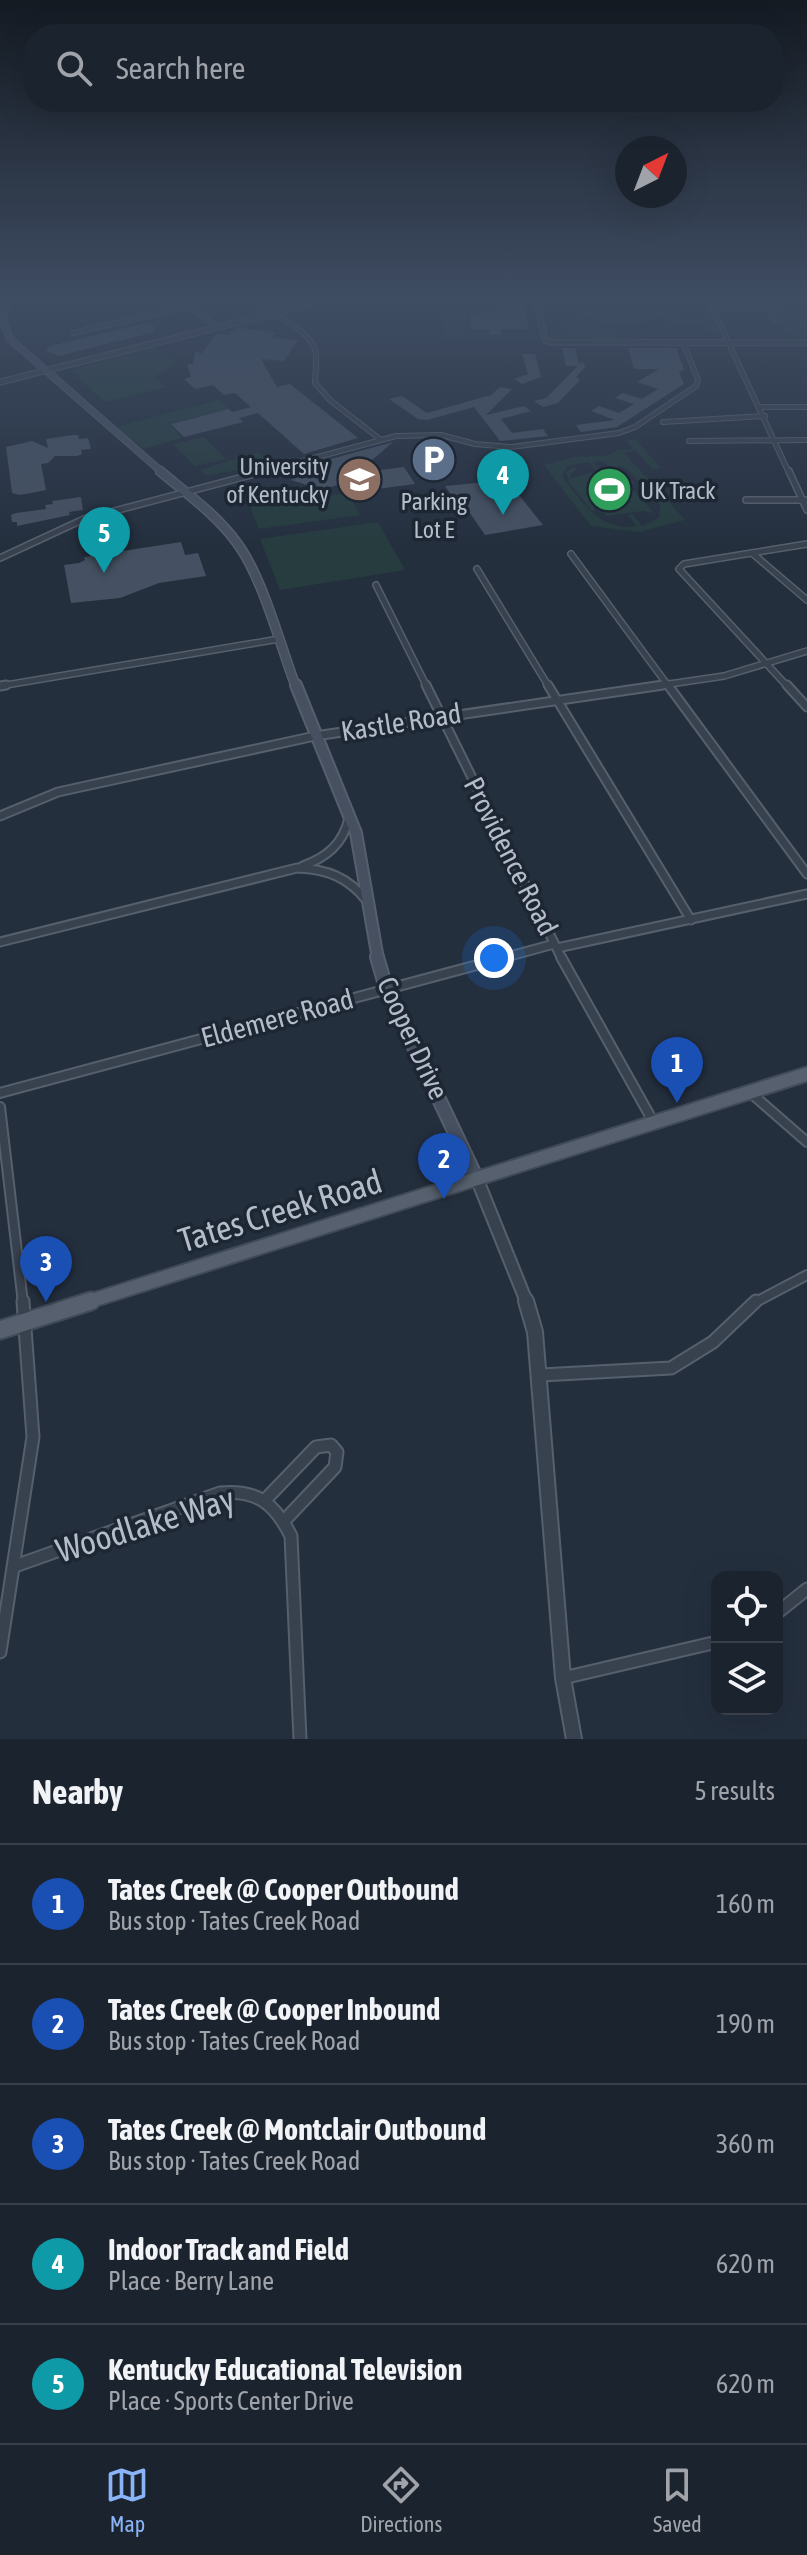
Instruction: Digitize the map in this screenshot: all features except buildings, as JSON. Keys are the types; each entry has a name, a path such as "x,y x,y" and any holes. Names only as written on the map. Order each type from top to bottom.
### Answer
{"main road":[{"name":"Cooper Drive","path":"61,384 184,491 223,527 242,551 360,849 376,953 386,988 433,1080 477,1179"},
{"name":"Tates Creek Road","path":"0,1330 752,1094 807,1074"}],"street":[{"path":"316,384 320,391 381,440"},
{"path":"0,558 84,519 381,440 423,434 480,445 511,447 627,430 697,384"},
{"path":"749,384 806,500 807,510"},
{"path":"760,407 807,407"},
{"path":"663,422 765,416"},
{"path":"689,441 807,440"},
{"path":"746,500 806,500"},
{"path":"807,544 679,567 807,707"},
{"path":"752,553 807,600"},
{"path":"571,554 807,874"},
{"path":"477,569 691,920"},
{"name":"Providence Road","path":"376,585 556,946 655,1123"},
{"path":"0,686 279,639"},
{"name":"Kastle Road","path":"0,816 58,792 315,736 724,676 807,651"},
{"path":"0,942 297,868 334,850 347,830 349,818"},
{"path":"297,868 339,874 355,885 368,903"},
{"name":"Eldemere Road","path":"0,1093 386,988 556,946 807,894"},
{"path":"752,1094 807,1142"},
{"path":"0,1107 25,1322 33,1437 0,1652"},
{"name":"Cooper Drive","path":"477,1179 520,1281 535,1332 541,1375 563,1678 574,1739"},
{"path":"541,1375 671,1368 713,1342 756,1301 807,1275"},
{"path":"266,1499 316,1447 331,1445 337,1452 335,1467 284,1521"},
{"name":"Woodlake Way","path":"15,1566 220,1493 239,1489 266,1499 284,1521 293,1548 300,1739"},
{"path":"783,1608 807,1589"},
{"path":"563,1678 713,1643"}],"green space":[{"path":"86,384 163,384 166,387 105,402"},
{"path":"219,400 229,409 171,423 166,419 182,438 143,449 116,427"},
{"path":"204,437 226,459 195,466 173,444"},
{"path":"635,439 661,468 653,469 635,450 624,453 685,520 639,532 591,526 544,465 633,449 627,441","holes":["607,461 604,462 612,467 619,467 618,464 628,470 642,485 637,486 640,490 646,489 660,505 659,518 642,526 632,514 628,515 637,526 624,527 603,520 594,514 586,506 564,479 563,474 568,466 589,462 596,471 572,478 570,475 577,469 575,467 565,472 567,480 592,511 595,510 592,501 607,516 643,511 654,513 629,485 634,484 631,480 626,481 619,470 600,471 593,462"]},
{"path":"258,452 271,464 208,476 200,470"},
{"path":"348,493 360,515 259,529 250,507"},
{"path":"378,522 405,570 280,590 260,539"}],"place":[{"name":"Parking Lot E","path":"434,459"},
{"name":"University of Kentucky","path":"360,480"},
{"name":"UK Track","path":"609,490"},
{"name":"Indoor Track and Field","path":"503,515"},
{"name":"Kentucky Educational Television","path":"104,573"},
{"name":"Tates Creek @ Cooper Outbound","path":"677,1103"},
{"name":"Tates Creek @ Cooper Inbound","path":"444,1199"},
{"name":"Tates Creek @ Montclair Outbound","path":"46,1302"}]}
